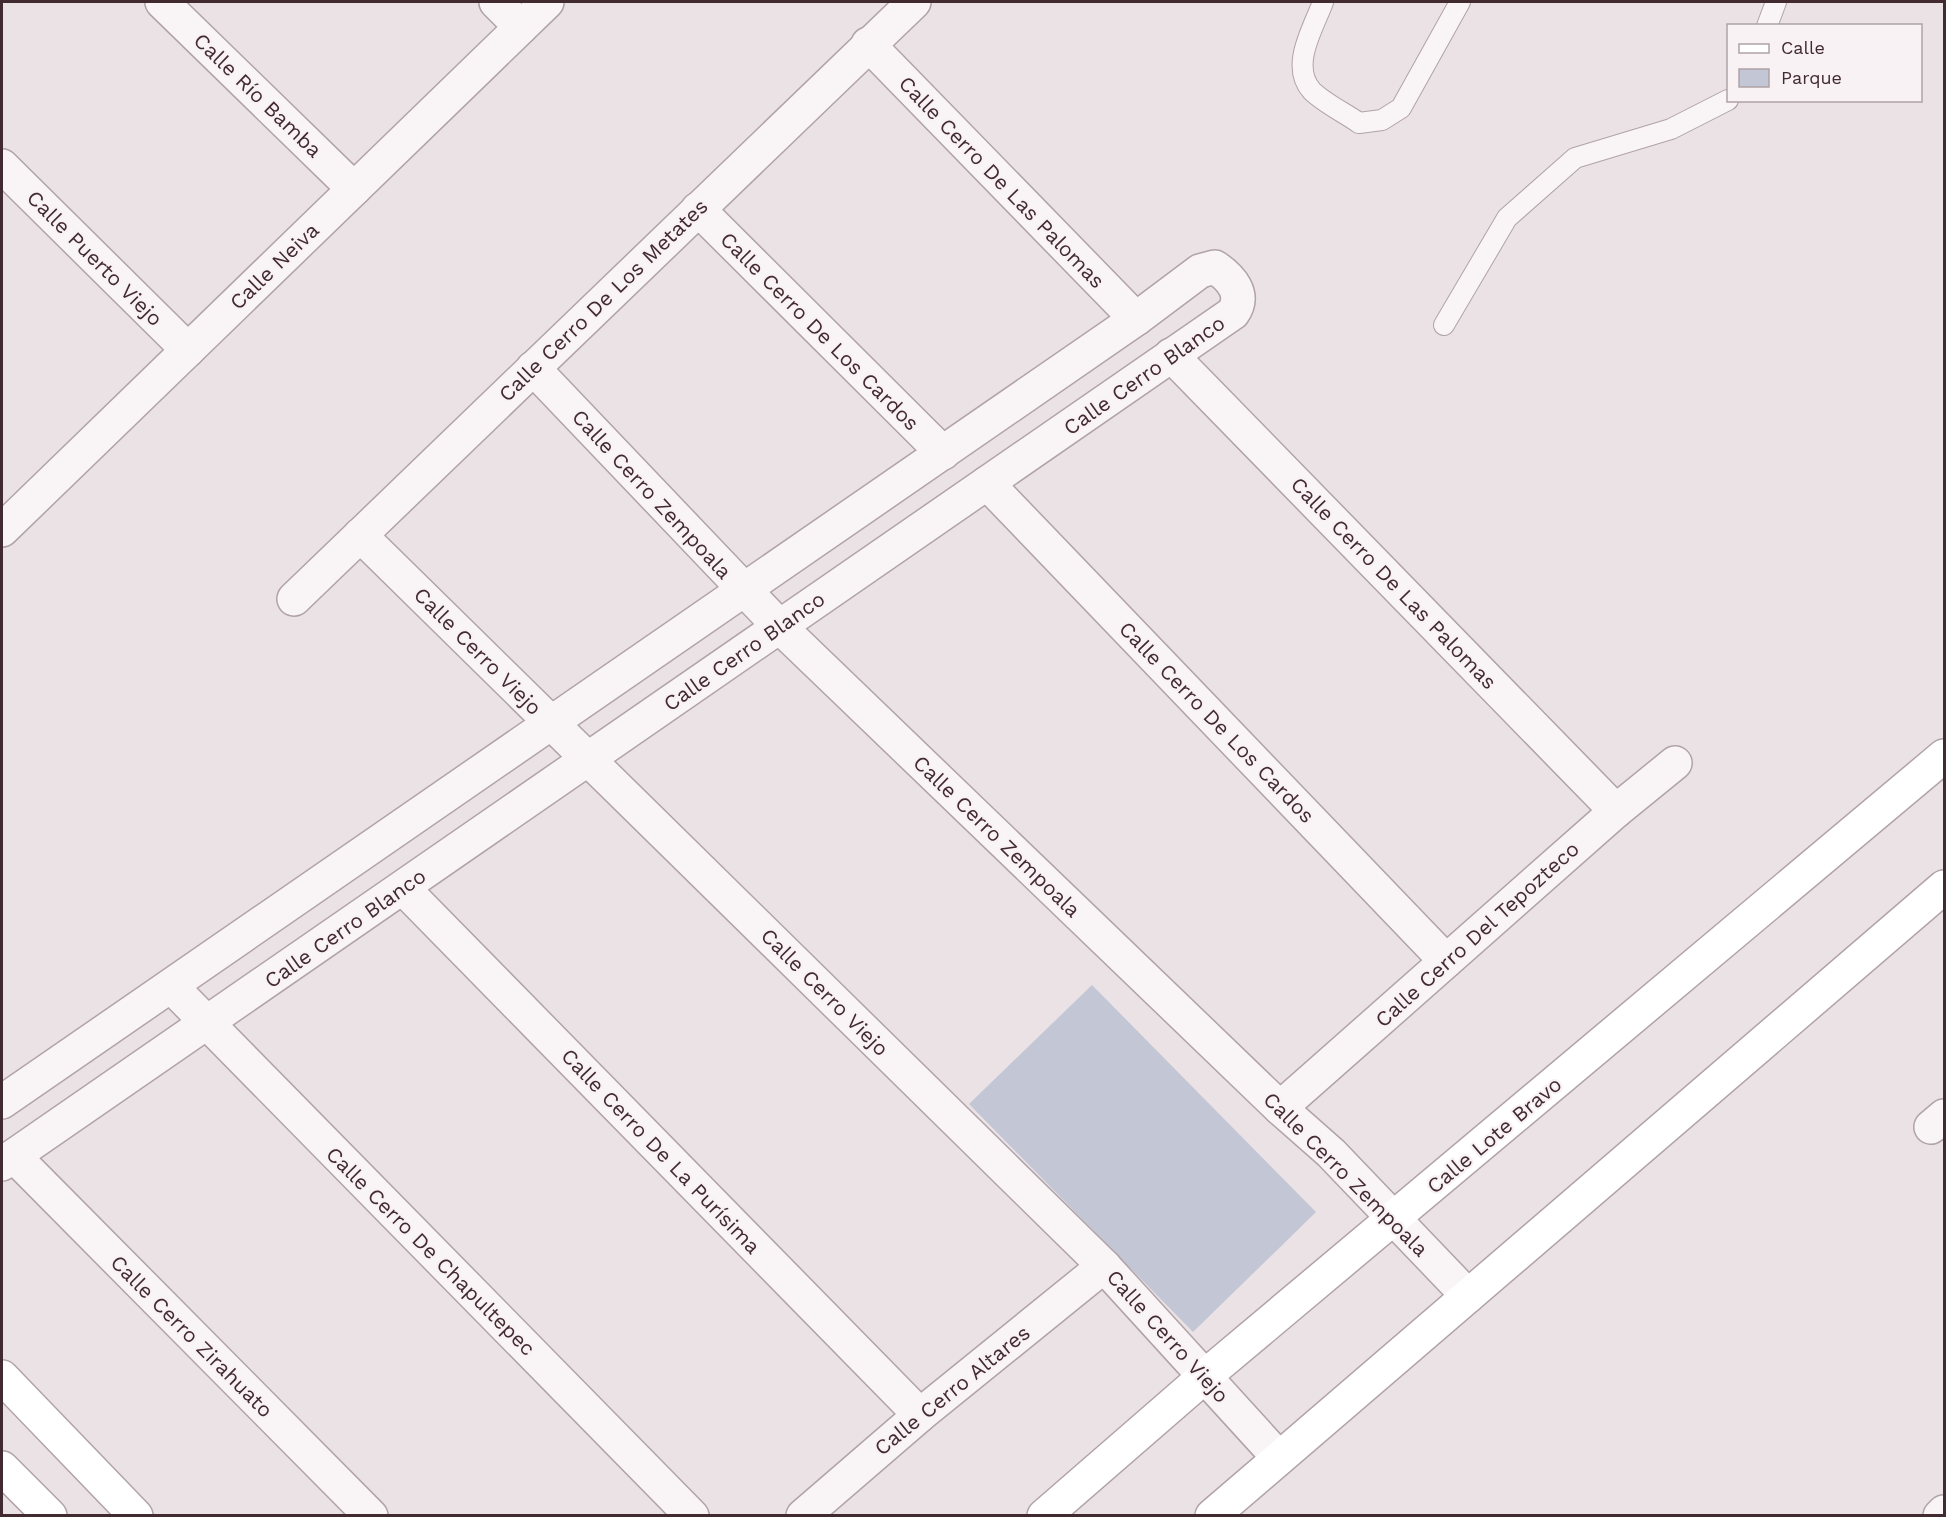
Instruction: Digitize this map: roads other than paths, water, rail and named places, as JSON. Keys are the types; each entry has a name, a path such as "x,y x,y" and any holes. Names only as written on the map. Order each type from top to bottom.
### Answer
{"main road":[{"name":"Calle Lote Bravo","path":"1044,1515 1204,1377 1944,756"},
{"path":"1212,1515 1944,887"},
{"path":"2,1377 136,1515"},
{"path":"2,1468 50,1515"}],"street":[{"name":"Calle Río Bamba","path":"162,2 354,189"},
{"path":"496,2 521,27"},
{"name":"Calle Neiva","path":"7,513 188,350 547,2"},
{"name":"Calle Cerro De Los Metates","path":"294,599 914,2"},
{"name":"Calle Cerro De Las Palomas","path":"868,44 1136,319"},
{"name":"Calle Puerto Viejo","path":"2,166 188,350"},
{"name":"Calle Cerro De Los Cardos","path":"698,209 942,453"},
{"name":"Calle Cerro Blanco","path":"2,1102 1136,319 1200,271 1215,267 1236,288 1238,306 1233,313 8,1160"},
{"name":"Calle Cerro De Las Palomas","path":"1172,356 1616,810"},
{"name":"Calle Cerro Zempoala","path":"533,368 780,627 1280,1108 1331,1153 1468,1296"},
{"name":"Calle Cerro De Los Cardos","path":"987,483 1446,961"},
{"name":"Calle Cerro Viejo","path":"360,535 1104,1266 1279,1458"},
{"name":"Calle Cerro Del Tepozteco","path":"1280,1108 1616,810 1675,763"},
{"name":"Calle Cerro De La Purísima","path":"403,888 920,1415"},
{"name":"Calle Cerro De Chapultepec","path":"171,986 692,1515"},
{"name":"Calle Cerro Zirahuato","path":"8,1160 371,1515"},
{"name":"Calle Cerro Altares","path":"802,1515 920,1415 1104,1266"},
{"path":"1940,1515 1944,1512"}],"lane":[{"path":"1323,2 1303,54 1302,71 1311,90 1359,123 1382,120 1401,108 1460,2"},
{"path":"1768,24 1776,2"},
{"path":"1444,325 1506,218 1575,158 1671,129 1727,101"}]}
